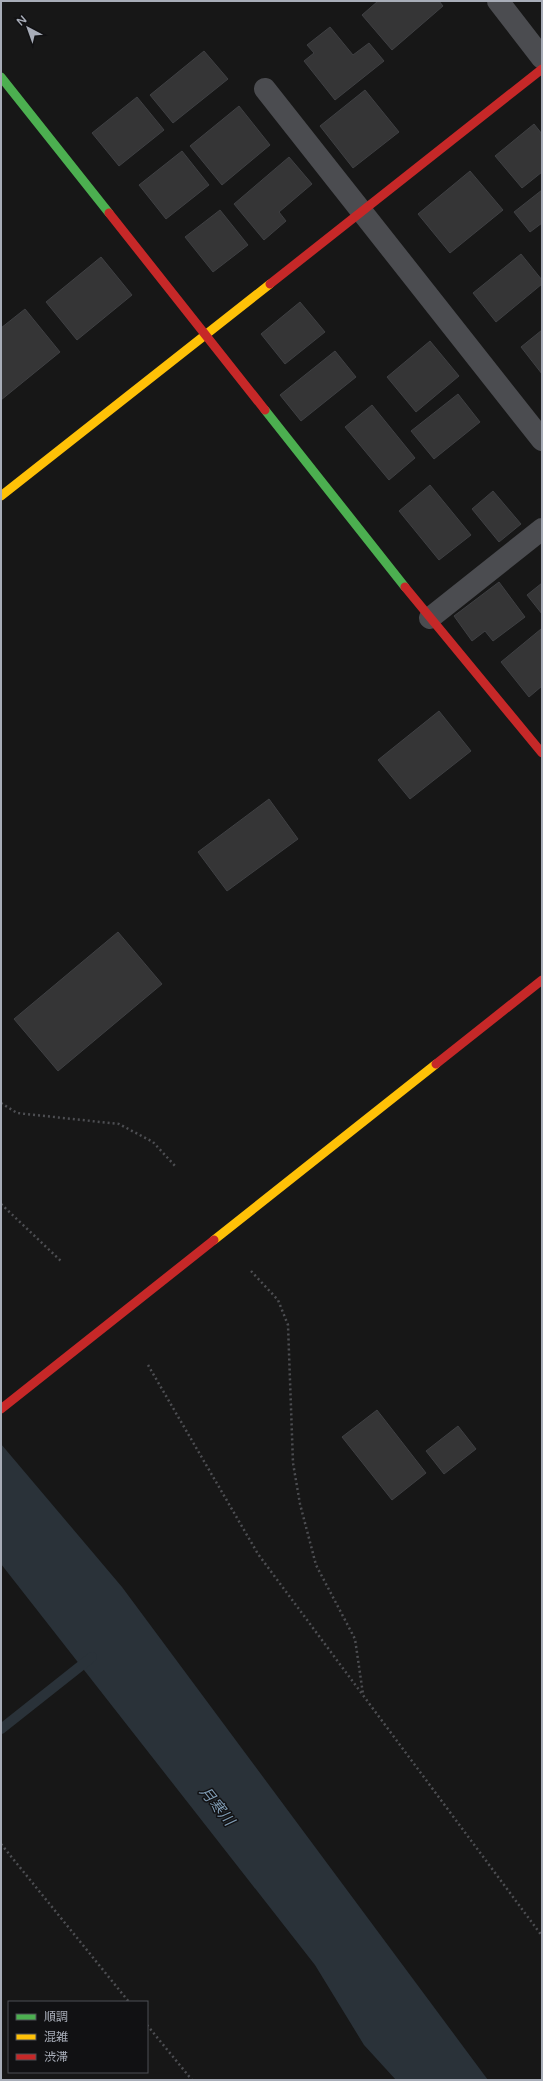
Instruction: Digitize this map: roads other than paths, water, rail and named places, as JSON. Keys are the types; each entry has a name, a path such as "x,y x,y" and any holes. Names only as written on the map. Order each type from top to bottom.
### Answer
{"street":[{"path":"498,1 542,58"},
{"path":"1,496 542,69"},
{"path":"1,77 430,618 542,753"},
{"path":"265,89 542,440"},
{"path":"430,618 542,529"},
{"path":"1,1409 542,980"}],"water":[{"name":"月寒川","path":"1,1444 122,1587 488,2080 396,2080 364,2045 315,1965 1,1564"}],"waterway":[{"path":"1,1729 92,1657"}]}
